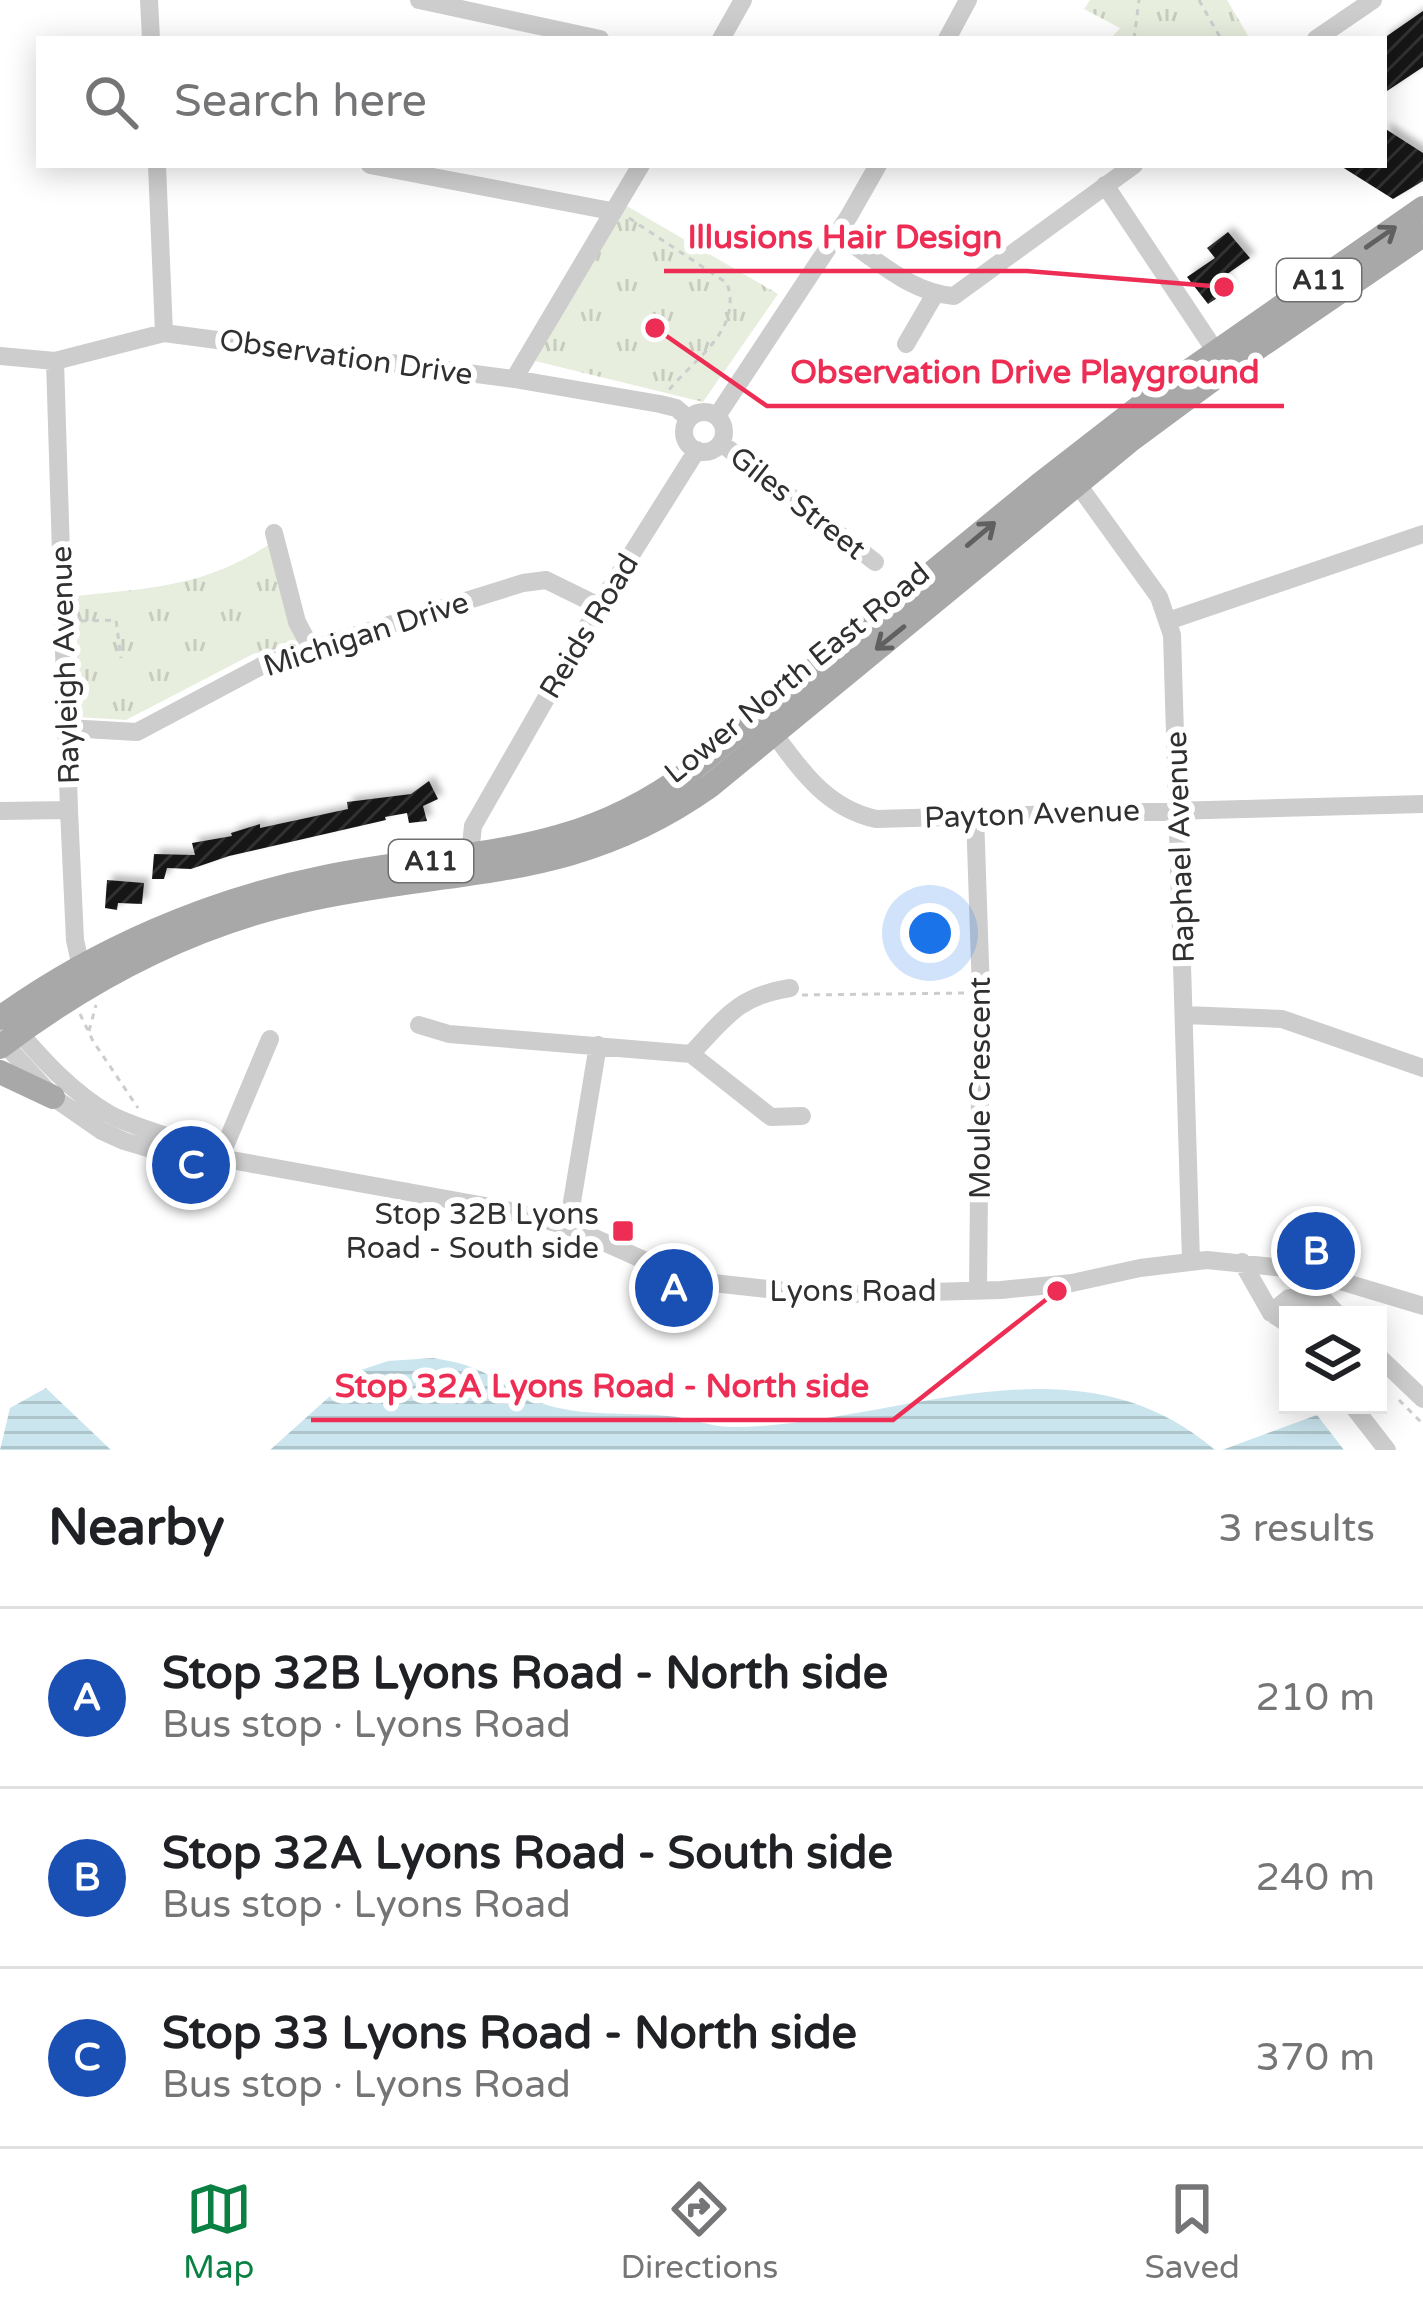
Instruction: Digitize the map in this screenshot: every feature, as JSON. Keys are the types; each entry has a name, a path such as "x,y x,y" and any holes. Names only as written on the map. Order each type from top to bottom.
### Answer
{"main road":[{"name":"Lower North East Road","path":"5,1033 111,973 226,922 470,866 629,811 766,723 1070,474 1423,208"},
{"name":"Lower North East Road","path":"1221,360 1423,235"},
{"name":"Lower North East Road","path":"5,1033 81,968 177,922 271,890 344,873 561,859 641,828 710,786 766,723"},
{"path":"0,1072 53,1096"}],"street":[{"path":"149,0 151,36"},
{"path":"419,0 586,36"},
{"path":"724,36 743,0"},
{"path":"949,36 968,0"},
{"path":"1320,36 1373,0"},
{"path":"157,168 164,333"},
{"path":"387,168 613,208"},
{"path":"514,380 639,168"},
{"path":"717,416 876,168"},
{"path":"838,234 911,283 954,296 1130,168"},
{"path":"1105,185 1221,360"},
{"path":"906,344 935,294"},
{"name":"Observation Drive","path":"0,356 55,361 164,333 514,380 660,404 676,408 689,419"},
{"name":"Rayleigh Avenue","path":"55,361 69,810 75,940 81,968"},
{"path":"702,412 717,416 724,430 721,443 706,452 697,450 685,435 689,419 702,412"},
{"name":"Giles Street","path":"721,443 875,562"},
{"name":"Reids Road","path":"470,866 473,826 485,804 599,606 697,450"},
{"name":"Raphael Avenue","path":"1070,474 1159,597 1174,652 1191,1261"},
{"path":"274,533 297,622 312,650"},
{"path":"1168,621 1423,533"},
{"name":"Michigan Drive","path":"67,728 137,732 267,663 523,583 546,580 599,606"},
{"name":"Payton Avenue","path":"766,723 828,799 848,813 876,819 1423,804"},
{"path":"485,804 488,836 500,852"},
{"path":"0,811 69,810"},
{"name":"Moule Crescent","path":"976,815 981,993 979,1290"},
{"path":"691,1054 729,1014 758,993 790,988"},
{"path":"1186,1015 1282,1019 1423,1068"},
{"path":"419,1025 449,1034 691,1054 771,1117 802,1116"},
{"name":"Lyons Road","path":"5,1033 53,1096 124,1141 177,1155 220,1158 502,1209 568,1226 685,1277 754,1291 822,1295 1049,1286 1191,1261 1242,1262 1303,1270 1423,1306"},
{"name":"Lyons Road","path":"5,1033 97,1106 220,1158"},
{"path":"220,1158 270,1039"},
{"path":"568,1226 598,1045"},
{"path":"1242,1262 1279,1318"},
{"path":"1286,1306 1289,1298 1324,1300 1330,1306"},
{"path":"1387,1365 1423,1399"},
{"path":"1359,1414 1387,1450"}],"path":[{"path":"1134,36 1139,0"},
{"path":"1199,0 1218,36"},
{"path":"613,208 727,284 732,300 729,318 712,345 660,404"},
{"path":"81,621 116,620 121,658"},
{"path":"790,988 806,998 981,993"},
{"path":"88,1033 99,995"},
{"path":"77,1007 88,1033 143,1114"},
{"path":"1390,1391 1423,1424"}],"green space":[{"path":"1090,0 1227,0 1248,36 1113,36 1120,28 1084,9"},
{"path":"625,205 778,294 703,402 535,361"},
{"path":"270,544 300,644 253,654 126,720 77,717 77,596 200,577"}],"water":[{"path":"433,1358 478,1370 556,1407 676,1417 723,1427 792,1423 981,1393 1042,1389 1102,1395 1160,1414 1215,1450 270,1450 358,1371 388,1361"},
{"path":"46,1388 111,1450 0,1450 10,1408"},
{"path":"1317,1415 1344,1450 1222,1450"}],"building":[{"path":"1423,11 1423,67 1387,91 1387,36"},
{"path":"1387,130 1423,153 1423,181 1393,199 1344,168 1387,168"},
{"path":"1228,232 1250,258 1223,277 1231,289 1208,304 1187,277 1215,258 1207,248"},
{"path":"429,781 438,799 423,806 427,821 409,823 407,813 385,817 191,869 167,868 164,879 152,879 154,854 195,855 192,843 232,836 260,824 260,828 348,809 347,802 411,794"},
{"path":"107,880 144,883 142,904 105,908"}],"place":[{"name":"Illusions Hair Design","path":"1224,287"},
{"name":"Observation Drive Playground","path":"655,328"},
{"name":"Stop 33 Lyons Road - North side","path":"191,1165"},
{"name":"Stop 32B Lyons Road - South side","path":"623,1231"},
{"name":"Stop 32A Lyons Road - South side","path":"1316,1251"},
{"name":"Stop 32B Lyons Road - North side","path":"674,1288"},
{"name":"Stop 32A Lyons Road - North side","path":"1057,1291"}]}
